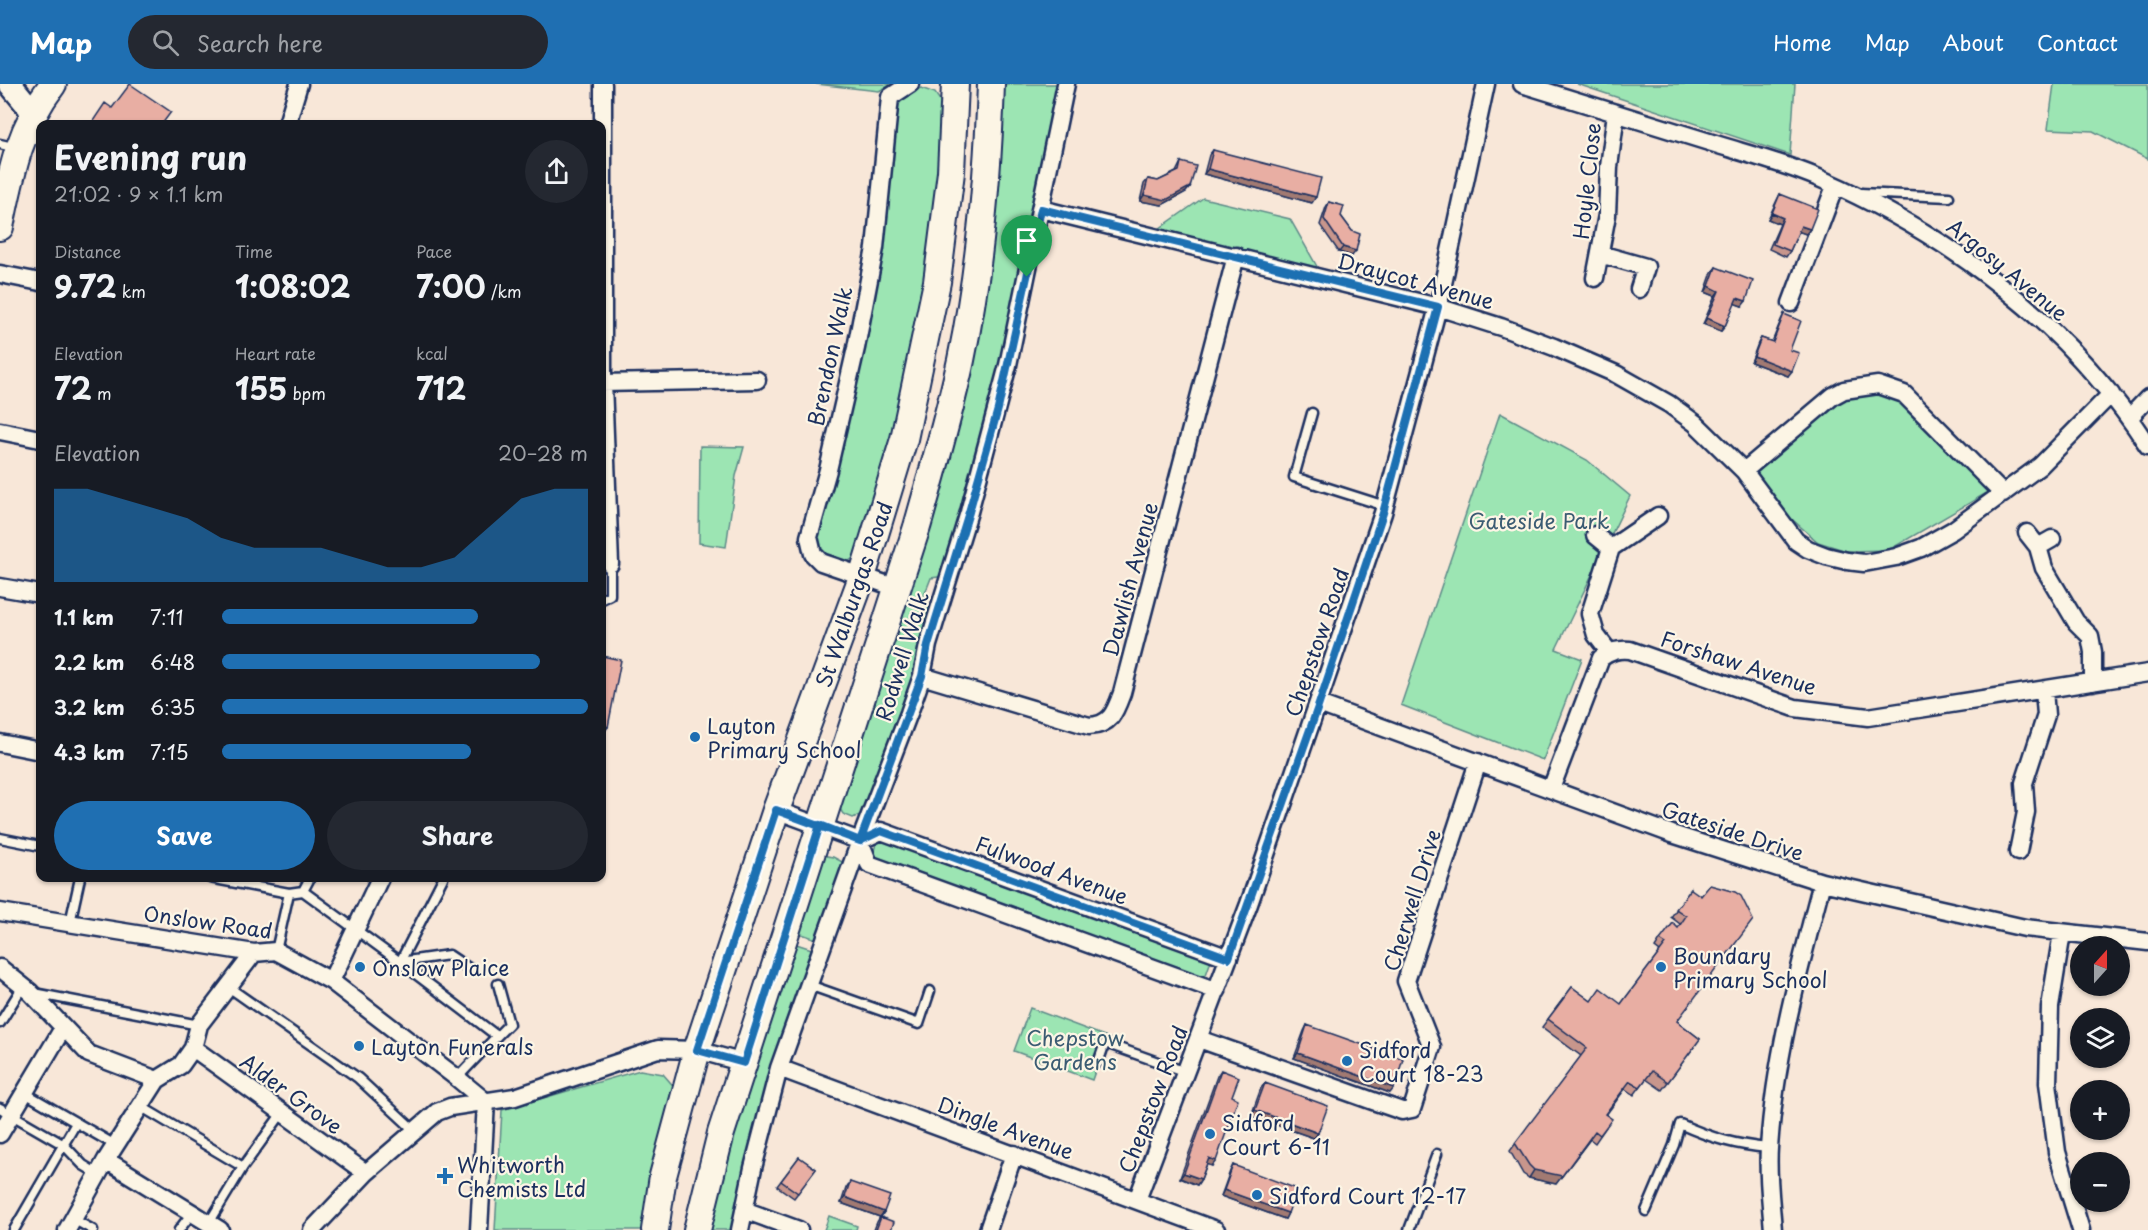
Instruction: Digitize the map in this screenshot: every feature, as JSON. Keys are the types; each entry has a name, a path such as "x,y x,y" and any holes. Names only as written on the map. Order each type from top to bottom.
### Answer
{"main road":[{"name":"St Walburgas Road","path":"655,1230 663,1176 697,1050 776,810 862,577 904,439 937,282 951,172 955,84"},
{"name":"St Walburgas Road","path":"697,1230 721,1133 934,468 961,359 977,263 985,195 991,84"},
{"path":"0,227 9,146 43,94"}],"street":[{"path":"10,84 43,94"},
{"path":"288,120 299,84"},
{"path":"603,84 603,120"},
{"name":"Brendon Walk","path":"897,588 821,562 813,554 809,537 828,470 856,348 875,248 890,97 910,84"},
{"path":"944,84 955,84"},
{"name":"Rodwell Walk","path":"740,1230 779,1068 922,676 928,645 969,512 1000,398 1066,84"},
{"name":"Chepstow Road","path":"1137,1200 1229,958 1319,704 1385,507 1438,307 1486,84"},
{"name":"Argosy Avenue","path":"1522,84 1785,166 1841,189 1911,224 1974,265 2059,338 2111,394 2148,446"},
{"name":"Hoyle Close","path":"1595,278 1607,215 1609,167 1616,113"},
{"path":"1791,303 1841,189"},
{"name":"Draycot Avenue","path":"1041,209 1438,307 1554,347 1640,386 1695,423 1744,471 1796,541 1826,556 1864,563 1881,562 1921,548 1953,530 2040,466 2111,394"},
{"name":"Hoyle Close","path":"1600,254 1646,267 1639,289"},
{"name":"Dawlish Avenue","path":"922,676 1089,726 1107,722 1114,714 1122,693 1236,256"},
{"path":"0,274 36,281"},
{"path":"606,383 757,380"},
{"path":"1744,471 1833,396 1844,390 1878,385 1904,394 2003,494"},
{"path":"2129,418 2148,398"},
{"path":"0,431 36,438"},
{"path":"606,474 610,564"},
{"path":"1551,789 1595,670 1601,658 1609,652 1596,635 1590,614 1611,548 1658,516"},
{"path":"2027,533 2045,543 2044,568 2076,622 2090,636 2093,651 2093,682"},
{"path":"1594,535 1611,548"},
{"path":"0,587 36,593"},
{"name":"Forshaw Avenue","path":"1609,652 1620,649 1630,650 1795,708 1868,717 1887,716 2148,673"},
{"path":"2018,852 2026,812 2024,783 2046,715 2044,690"},
{"name":"Gateside Drive","path":"1319,704 1672,834 1822,882 2012,926 2148,942"},
{"path":"0,743 36,750"},
{"name":"Cherwell Drive","path":"1199,1039 1402,1111 1412,1109 1432,1047 1406,981 1478,762"},
{"path":"776,810 860,841 869,864 1217,991"},
{"name":"Fulwood Avenue","path":"860,841 881,831 1229,958"},
{"path":"331,981 378,882"},
{"path":"1773,1230 1768,1148 1787,1017 1822,882"},
{"name":"Onslow Road","path":"0,912 254,953 276,951 331,981 486,1102"},
{"path":"2062,933 2050,1007 2048,1083 2057,1152 2081,1230"},
{"path":"70,1224 139,1106 157,1080 181,1065 193,1048 199,1024 254,953"},
{"path":"0,968 26,989 89,1054 157,1080"},
{"path":"0,1134 5,1112 25,1093 63,1028"},
{"name":"Alder Grove","path":"193,1048 366,1173"},
{"path":"312,1230 366,1173 437,1112 450,1107 515,1097 658,1049 697,1050 744,1063"},
{"name":"Dingle Avenue","path":"779,1068 1137,1200 1182,1224 1216,1230"},
{"path":"479,1230 486,1102"},
{"path":"988,1230 1014,1154"},
{"path":"102,1167 214,1226"},
{"path":"744,1210 799,1230"}],"lane":[{"path":"1841,189 1949,197"},
{"path":"1312,413 1294,477 1385,507"},
{"path":"606,597 610,595 610,564"},
{"path":"0,837 36,845"},
{"path":"70,923 79,882"},
{"path":"231,882 289,893 303,891 496,1036"},
{"path":"303,891 308,882"},
{"path":"400,962 441,882"},
{"path":"276,951 289,893"},
{"path":"400,962 449,955 470,969"},
{"path":"457,1078 509,1024 498,984"},
{"path":"809,985 919,1024 930,991"},
{"path":"227,986 358,1078 415,1131"},
{"path":"0,1023 26,989 199,1024"},
{"path":"1098,1063 1105,1042 1186,1072"},
{"path":"25,1093 115,1145"},
{"path":"139,1106 243,1167"},
{"path":"5,1112 64,1145 83,1165 102,1167"},
{"path":"214,1226 243,1167 282,1113"},
{"path":"14,1230 76,1123"},
{"path":"1646,1211 1674,1145 1680,1124 1709,1138 1768,1148"},
{"path":"1408,1230 1437,1154"},
{"path":"179,1230 192,1213"},
{"path":"70,1224 93,1230"}],"green space":[{"path":"816,84 892,84 879,91"},
{"path":"991,84 1066,84 1039,222 946,576 931,578 924,596 935,622 873,809 853,818 843,814 831,794 934,468"},
{"path":"1577,84 1795,84 1790,155"},
{"path":"2054,84 2148,84 2148,159 2093,131 2048,129"},
{"path":"921,88 935,93 943,105 935,219 926,287 905,388 859,554 843,565 813,554 875,248 898,106 906,93"},
{"path":"1203,198 1290,219 1319,270 1156,231"},
{"path":"1876,391 1900,397 1990,491 1889,550 1847,551 1818,542 1786,514 1755,472 1849,394"},
{"name":"Gateside Park","path":"1500,413 1587,460 1630,496 1556,649 1582,659 1543,760 1401,705"},
{"path":"700,446 744,447 736,476 726,547 699,543"},
{"path":"881,831 1214,952 1202,986 869,864"},
{"path":"821,855 833,857 852,867 825,942 787,929"},
{"path":"784,940 821,952 740,1230 697,1230"},
{"name":"Chepstow Gardens","path":"1030,1008 1107,1037 1092,1080 1014,1051"},
{"path":"640,1070 663,1074 683,1097 656,1230 495,1230 502,1110"},
{"path":"829,1216 857,1226 856,1230 824,1230"}],"building":[{"path":"130,84 171,112 165,120 94,120 105,103 112,108"},
{"path":"1213,150 1321,178 1316,197 1208,169"},
{"path":"1181,162 1196,166 1190,187 1166,200 1144,195 1148,179 1158,181 1179,171"},
{"path":"1780,194 1818,209 1810,229 1801,226 1790,251 1773,244 1783,218 1772,213"},
{"path":"1329,202 1344,206 1341,216 1352,231 1360,234 1356,251 1343,247 1324,219"},
{"path":"1716,267 1753,281 1746,301 1737,298 1725,326 1707,318 1719,291 1709,286"},
{"path":"1784,314 1801,321 1790,350 1799,353 1792,371 1754,356 1761,338 1773,342"},
{"path":"606,657 621,660 608,727 606,726"},
{"path":"1710,885 1741,896 1753,920 1677,1021 1700,1039 1668,1082 1652,1071 1640,1087 1630,1081 1605,1114 1612,1119 1600,1135 1595,1131 1562,1176 1534,1170 1515,1143 1587,1048 1548,1019 1572,987 1591,1001 1600,988 1621,1004 1666,944 1660,940 1673,923 1678,928 1686,916 1676,909 1691,889 1701,896"},
{"name":"Sidford Court 18-23","path":"1307,1025 1403,1059 1394,1088 1298,1053"},
{"name":"Sidford Court 6-11","path":"1221,1070 1239,1077 1232,1096 1238,1099 1216,1161 1209,1158 1201,1179 1184,1173"},
{"path":"1265,1083 1328,1106 1318,1133 1255,1110"},
{"path":"799,1157 816,1169 798,1193 781,1181"},
{"name":"Sidford Court 12-17","path":"1233,1165 1297,1189 1288,1213 1224,1190"},
{"path":"850,1182 890,1196 884,1212 845,1197"},
{"path":"881,1217 894,1222 891,1230 876,1230"}],"place":[{"name":"Layton Primary School","path":"695,737"},
{"name":"Onslow Plaice","path":"360,967"},
{"name":"Boundary Primary School","path":"1661,967"},
{"name":"Layton Funerals","path":"359,1046"},
{"name":"Sidford Court 18-23","path":"1347,1061"},
{"name":"Sidford Court 6-11","path":"1210,1134"},
{"name":"Whitworth Chemists Ltd","path":"445,1176"},
{"name":"Sidford Court 12-17","path":"1257,1195"}],"route":[{"path":"1027,277 998,409 928,645 922,676 860,841 820,825 744,1063 697,1050 776,810 820,825 860,841 881,831 1229,958 1250,904 1383,513 1438,307 1041,209 1027,277"}]}
